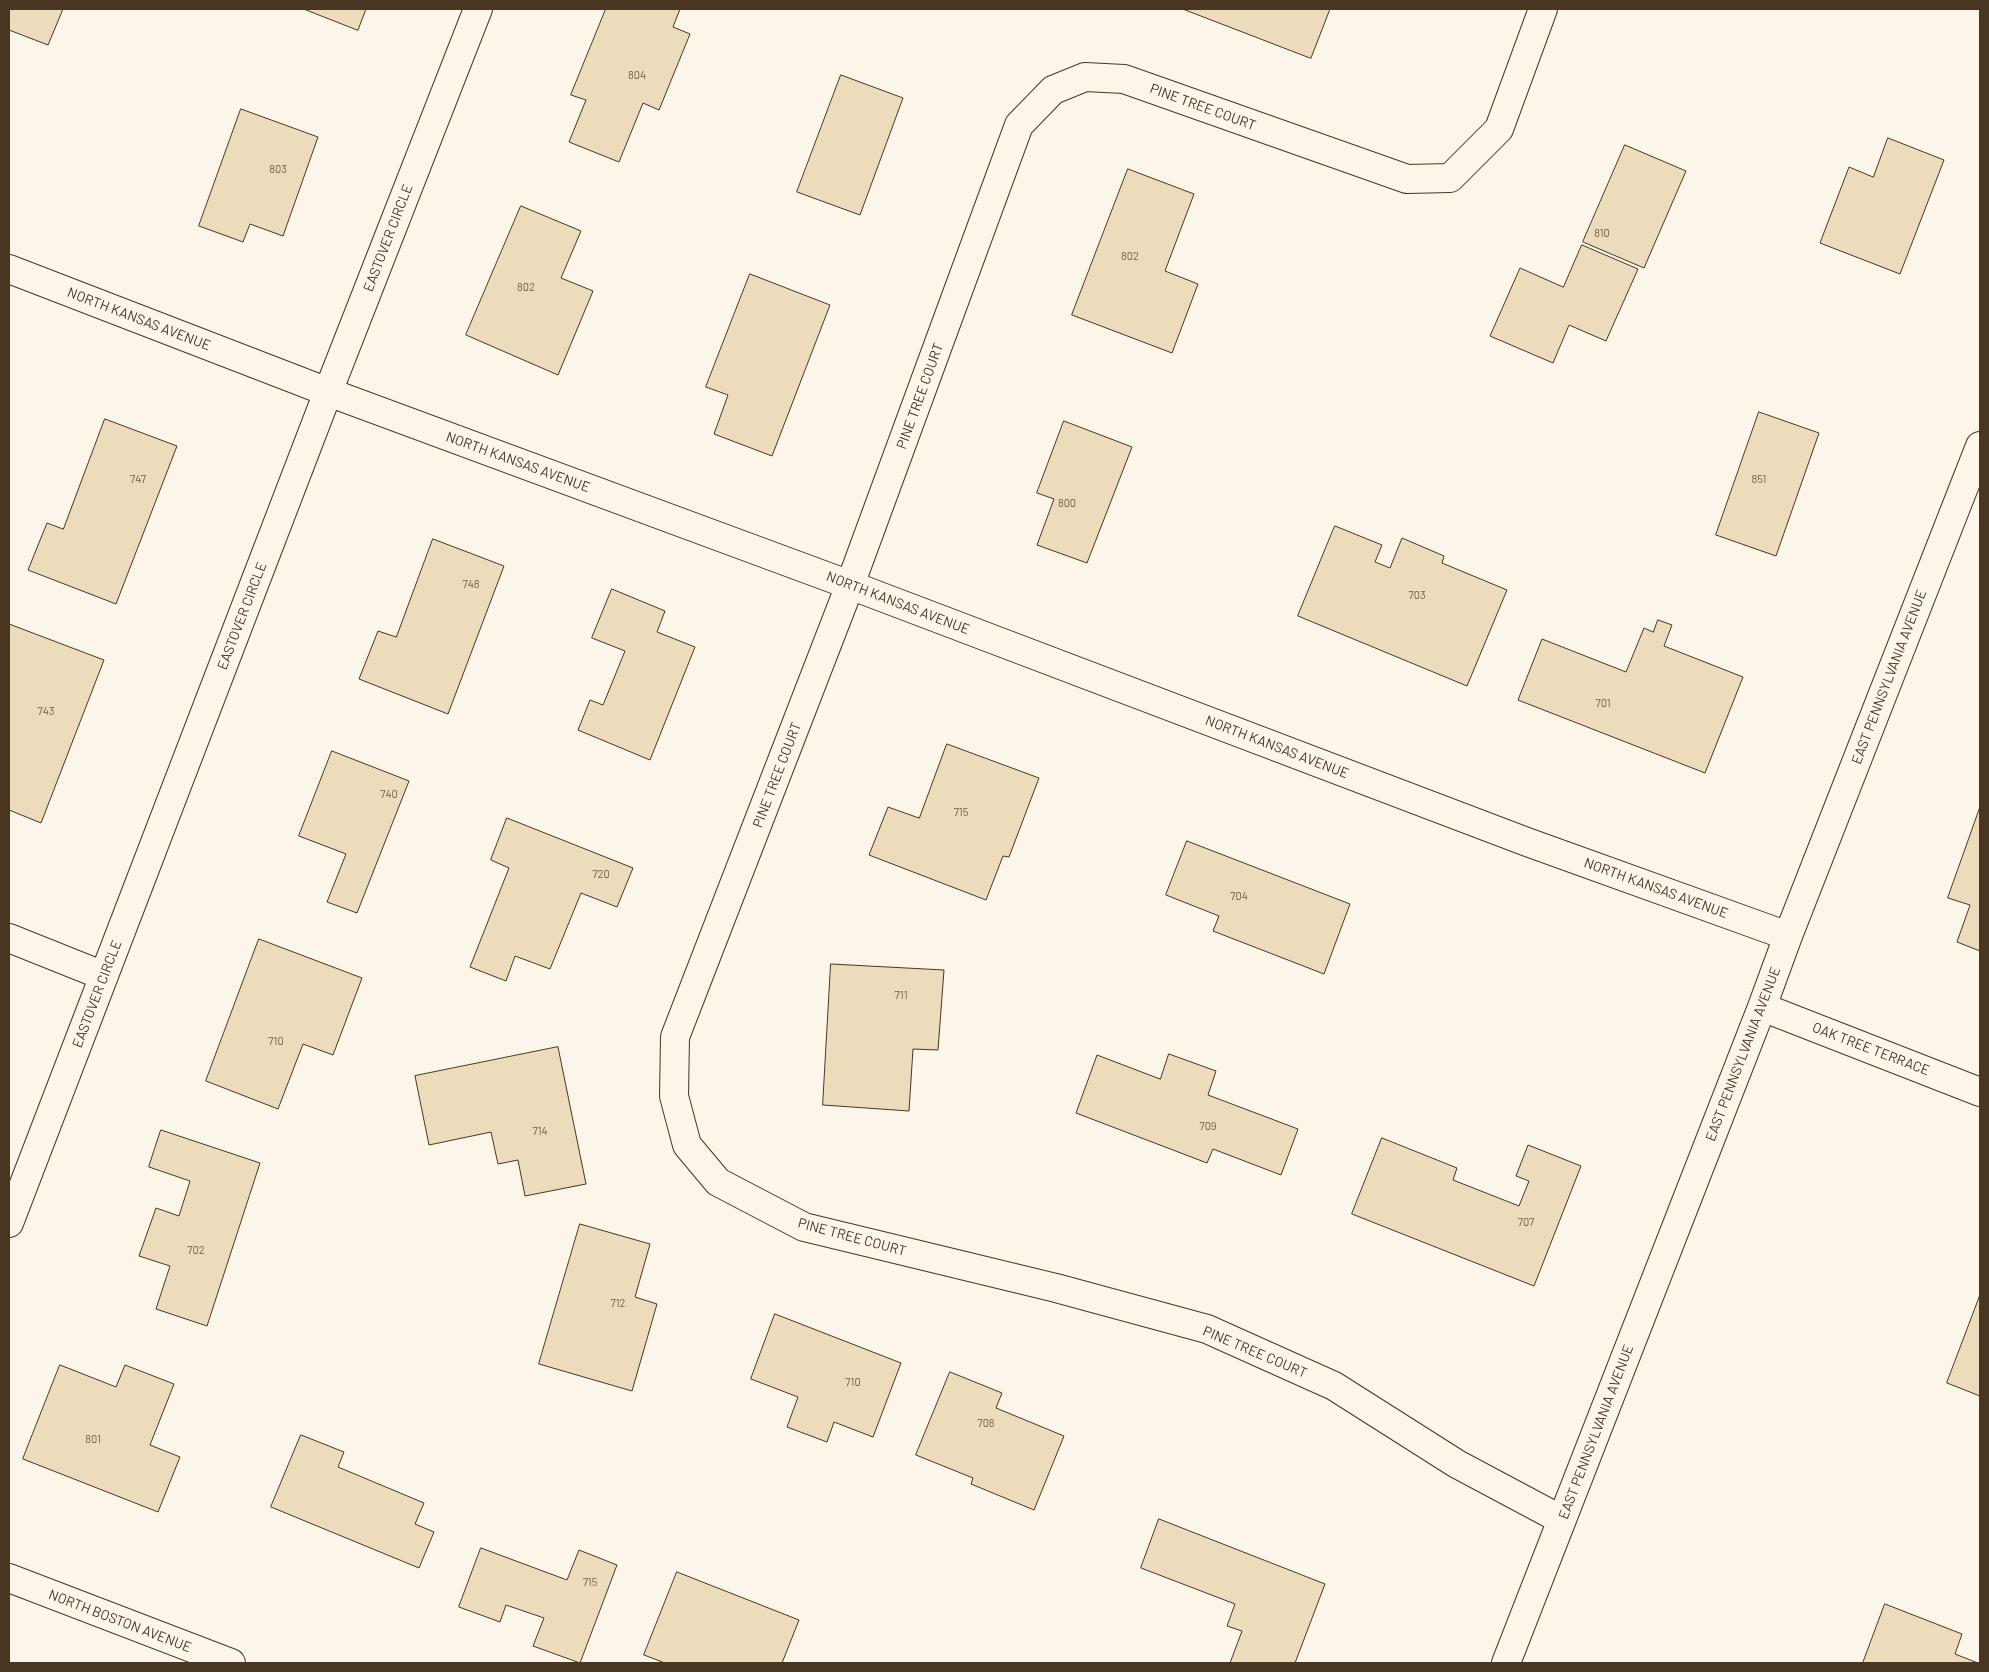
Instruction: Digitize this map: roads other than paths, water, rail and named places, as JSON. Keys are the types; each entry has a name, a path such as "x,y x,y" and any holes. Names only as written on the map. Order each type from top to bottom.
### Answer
{"street":[{"name":"EASTOVER CIRCLE","path":"9,1223 328,392 478,9"},
{"name":"PINE TREE COURT","path":"1543,9 1499,129 1450,178 1407,180 1124,79 1085,77 1053,90 1019,125 850,585 675,1037 674,1096 687,1145 718,1182 804,1227 1056,1288 1207,1329 1334,1386 1457,1464 1562,1520"},
{"name":"NORTH KANSAS AVENUE","path":"9,269 328,392 850,585 1527,842 1788,936"},
{"name":"EAST PENNSYLVANIA AVENUE","path":"1506,1663 1980,446"},
{"path":"9,938 104,976"},
{"name":"OAK TREE TERRACE","path":"1762,1006 1980,1092"},
{"name":"NORTH BOSTON AVENUE","path":"9,1578 231,1663"}]}
